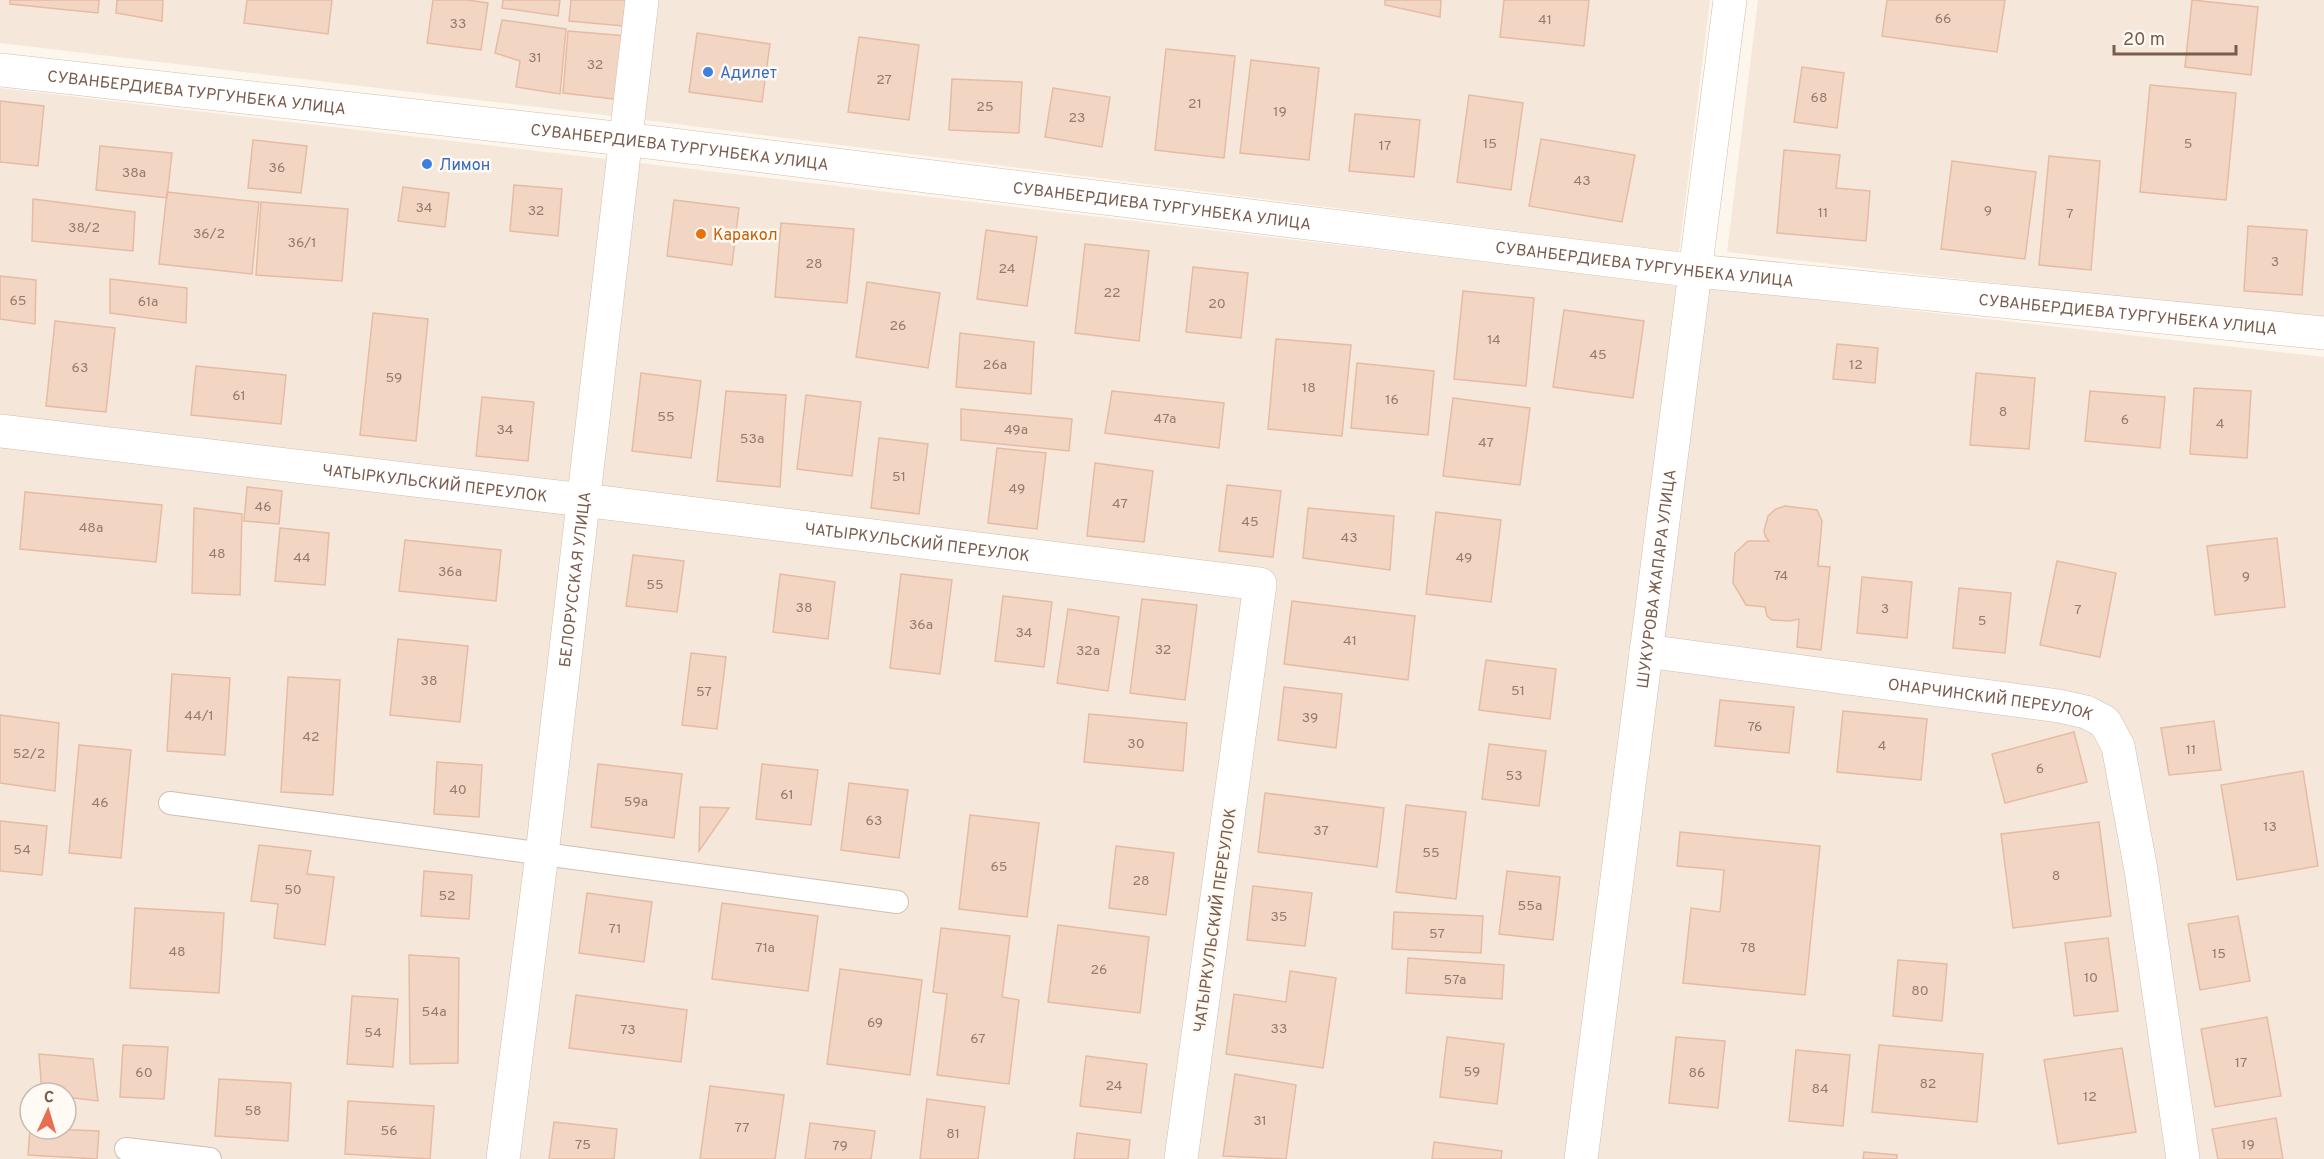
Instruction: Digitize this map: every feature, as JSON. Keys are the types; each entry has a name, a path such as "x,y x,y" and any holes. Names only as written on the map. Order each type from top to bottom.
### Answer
{"street":[{"name":"БЕЛОРУССКАЯ УЛИЦА","path":"503,1159 542,854 642,0"},
{"name":"ШУКУРОВА ЖАПАРА УЛИЦА","path":"1581,1159 1697,271 1730,0"},
{"name":"СУВАНБЕРДИЕВА ТУРГУНБЕКА УЛИЦА","path":"0,70 624,139 1697,271 2324,333"},
{"name":"ЧАТЫРКУЛЬСКИЙ ПЕРЕУЛОК","path":"0,431 1260,584 1181,1159"},
{"name":"ОНАРЧИНСКИЙ ПЕРЕУЛОК","path":"1646,651 2059,706 2086,712 2104,722 2118,746 2141,870 2183,1159"}],"lane":[{"path":"170,803 897,902"},
{"path":"126,1149 210,1159"}],"shaded area":[{"path":"0,0 1710,0 1679,252 637,119 0,43"},
{"path":"1758,0 2324,0 2324,321 1727,252"},
{"path":"0,88 1680,285 1571,1159 0,1159"},
{"path":"1706,287 2324,357 2324,1159 1596,1159"}],"building":[{"path":"10,0 99,0 98,13 10,4"},
{"path":"117,0 163,0 162,21 116,13"},
{"path":"247,0 332,0 328,34 244,23"},
{"path":"433,0 468,0 488,3 481,50 427,43"},
{"path":"503,0 560,0 558,16 502,8"},
{"path":"571,0 637,0 635,27 569,21"},
{"path":"1385,0 1441,0 1440,17 1385,5"},
{"path":"1504,0 1589,0 1584,46 1500,37"},
{"path":"1887,0 2005,0 1997,52 1882,36"},
{"path":"2192,0 2258,7 2251,75 2185,67"},
{"path":"502,20 566,29 560,94 516,87 520,61 495,53"},
{"path":"568,31 627,36 622,100 563,93"},
{"path":"697,33 770,44 762,102 689,92"},
{"path":"859,37 919,45 909,120 848,112"},
{"path":"1166,49 1235,56 1224,158 1155,150"},
{"path":"1251,60 1319,68 1309,160 1240,153"},
{"path":"1802,67 1844,73 1837,128 1794,122"},
{"path":"952,79 1022,82 1019,133 949,130"},
{"path":"2150,85 2236,93 2226,200 2140,192"},
{"path":"1053,88 1110,97 1102,147 1045,137"},
{"path":"1469,95 1523,103 1511,190 1457,182"},
{"path":"0,101 44,106 38,166 0,162"},
{"path":"1355,114 1420,120 1414,177 1349,171"},
{"path":"1541,139 1635,155 1622,222 1529,206"},
{"path":"253,140 307,146 301,193 248,188"},
{"path":"100,146 172,153 167,198 96,190"},
{"path":"1784,150 1840,155 1836,188 1870,191 1866,241 1777,233"},
{"path":"2049,156 2100,161 2091,270 2039,265"},
{"path":"1952,161 2036,172 2025,259 1941,249"},
{"path":"514,185 562,189 558,236 510,231"},
{"path":"403,187 449,193 445,227 398,221"},
{"path":"167,192 259,202 252,274 159,264"},
{"path":"33,199 135,212 133,251 32,241"},
{"path":"674,200 739,208 732,265 667,256"},
{"path":"261,202 348,209 342,281 256,275"},
{"path":"781,223 854,229 847,303 775,297"},
{"path":"2248,226 2307,230 2302,295 2244,291"},
{"path":"986,230 1037,237 1027,306 977,299"},
{"path":"1085,244 1149,251 1139,341 1075,333"},
{"path":"1193,267 1248,273 1241,338 1186,332"},
{"path":"0,276 36,280 35,324 0,319"},
{"path":"110,279 187,288 186,323 110,313"},
{"path":"867,282 940,293 928,368 856,357"},
{"path":"1463,291 1534,298 1526,386 1454,379"},
{"path":"1564,310 1644,321 1633,398 1553,387"},
{"path":"373,313 428,319 416,441 360,435"},
{"path":"55,321 115,328 106,412 46,406"},
{"path":"960,333 1034,342 1031,394 956,387"},
{"path":"1276,339 1351,345 1342,436 1268,429"},
{"path":"1837,344 1878,348 1875,383 1833,379"},
{"path":"1357,363 1434,371 1428,435 1351,428"},
{"path":"196,366 286,375 281,424 191,415"},
{"path":"641,373 701,381 691,458 632,451"},
{"path":"1976,373 2035,378 2029,449 1970,445"},
{"path":"2194,388 2251,391 2247,458 2190,454"},
{"path":"726,391 786,395 780,487 717,481"},
{"path":"1112,391 1224,403 1219,448 1105,433"},
{"path":"2090,391 2165,397 2160,448 2085,441"},
{"path":"806,395 861,402 852,476 797,469"},
{"path":"482,397 534,402 528,461 476,456"},
{"path":"1453,398 1530,408 1520,485 1443,476"},
{"path":"961,409 1072,419 1069,451 961,440"},
{"path":"879,438 928,444 919,514 871,508"},
{"path":"997,448 1046,453 1037,529 988,523"},
{"path":"1095,463 1153,471 1144,542 1087,536"},
{"path":"1227,485 1281,491 1273,557 1219,551"},
{"path":"247,487 282,491 279,524 244,521"},
{"path":"25,492 162,505 156,562 20,549"},
{"path":"1785,506 1817,510 1822,521 1818,566 1830,567 1821,650 1797,647 1799,619 1772,620 1767,616 1765,607 1746,605 1733,583 1735,553 1748,541 1769,541 1764,531 1768,516 1776,509"},
{"path":"194,508 242,514 240,595 192,593"},
{"path":"1308,508 1394,516 1390,570 1303,558"},
{"path":"1436,512 1501,520 1491,602 1426,594"},
{"path":"280,528 329,533 325,585 275,581"},
{"path":"2277,538 2285,607 2215,615 2207,546"},
{"path":"405,540 501,550 496,601 399,591"},
{"path":"633,555 684,561 677,612 626,606"},
{"path":"2057,561 2116,573 2100,657 2040,645"},
{"path":"780,574 835,582 828,639 773,632"},
{"path":"901,574 952,580 940,674 890,668"},
{"path":"1862,577 1912,582 1907,638 1857,633"},
{"path":"1959,588 2011,593 2005,653 1953,648"},
{"path":"1003,596 1052,602 1044,667 995,661"},
{"path":"1142,599 1197,605 1185,700 1130,693"},
{"path":"1292,601 1415,616 1408,680 1284,664"},
{"path":"1068,609 1119,617 1108,691 1057,683"},
{"path":"398,639 468,646 460,722 390,715"},
{"path":"691,653 726,657 717,729 682,725"},
{"path":"1486,660 1556,669 1550,719 1479,710"},
{"path":"172,674 230,678 225,755 167,751"},
{"path":"288,677 340,680 333,795 281,792"},
{"path":"1284,687 1342,694 1336,748 1278,740"},
{"path":"1720,700 1794,707 1789,753 1715,746"},
{"path":"1843,711 1927,719 1921,780 1837,772"},
{"path":"1089,714 1187,723 1183,771 1084,762"},
{"path":"0,715 59,723 55,791 0,783"},
{"path":"2214,721 2221,770 2169,775 2161,728"},
{"path":"2074,732 2087,782 2005,803 1992,754"},
{"path":"1489,744 1546,751 1539,806 1482,799"},
{"path":"79,745 131,750 121,858 69,853"},
{"path":"437,762 482,765 479,817 434,814"},
{"path":"598,764 682,774 674,838 591,827"},
{"path":"762,764 818,770 811,825 756,819"},
{"path":"2303,771 2318,866 2237,880 2221,785"},
{"path":"849,783 908,790 899,858 841,850"},
{"path":"1265,793 1384,808 1377,867 1258,852"},
{"path":"1406,805 1466,812 1456,899 1396,892"},
{"path":"700,807 729,808 699,851"},
{"path":"970,815 1039,823 1027,917 959,909"},
{"path":"0,821 47,826 42,875 0,871"},
{"path":"2099,822 2111,916 2013,928 2001,834"},
{"path":"1680,832 1820,846 1805,995 1683,983 1691,908 1720,912 1724,870 1677,866"},
{"path":"259,845 311,851 307,874 334,877 325,945 274,938 278,904 251,901"},
{"path":"1116,846 1174,853 1166,915 1109,908"},
{"path":"424,871 472,875 469,919 421,916"},
{"path":"1507,871 1560,877 1553,940 1499,934"},
{"path":"1253,886 1312,893 1305,946 1247,940"},
{"path":"587,893 652,902 644,962 579,953"},
{"path":"722,903 818,916 808,991 712,979"},
{"path":"135,908 224,913 219,993 130,988"},
{"path":"1394,912 1483,916 1481,953 1392,949"},
{"path":"2238,916 2250,981 2200,990 2188,924"},
{"path":"1058,925 1149,937 1140,1013 1048,1002"},
{"path":"941,928 1010,936 1002,997 1019,1000 1009,1084 937,1075 947,994 933,992"},
{"path":"2108,938 2118,1011 2074,1016 2065,943"},
{"path":"409,955 459,958 458,1063 410,1064"},
{"path":"1408,958 1504,965 1502,999 1406,993"},
{"path":"1898,960 1947,964 1942,1021 1893,1016"},
{"path":"840,969 922,980 910,1075 827,1064"},
{"path":"1290,971 1336,978 1323,1068 1226,1054 1234,994 1286,1002"},
{"path":"576,995 687,1010 681,1062 569,1048"},
{"path":"352,996 398,999 393,1067 347,1064"},
{"path":"2267,1017 2281,1096 2215,1107 2201,1029"},
{"path":"1447,1037 1504,1044 1497,1104 1440,1097"},
{"path":"1676,1037 1725,1041 1718,1108 1669,1103"},
{"path":"123,1045 168,1047 164,1099 120,1097"},
{"path":"1879,1045 1983,1054 1977,1122 1872,1112"},
{"path":"2122,1048 2136,1132 2058,1144 2044,1060"},
{"path":"1796,1050 1850,1055 1843,1126 1789,1121"},
{"path":"39,1054 93,1059 98,1101 78,1098 78,1081 41,1081"},
{"path":"1086,1056 1147,1064 1141,1113 1080,1106"},
{"path":"1235,1074 1296,1085 1286,1159 1223,1156"},
{"path":"219,1079 291,1083 288,1141 215,1136"},
{"path":"710,1086 784,1095 775,1159 700,1159"},
{"path":"927,1099 985,1107 978,1159 920,1159"},
{"path":"348,1101 434,1106 430,1159 345,1154"},
{"path":"2276,1118 2283,1159 2218,1159 2212,1129"},
{"path":"554,1122 617,1129 614,1159 549,1159"},
{"path":"810,1123 875,1131 871,1159 805,1159"},
{"path":"78,1130 99,1131 97,1159 28,1155 29,1141 78,1141"},
{"path":"1077,1133 1130,1140 1128,1159 1074,1159"},
{"path":"1434,1142 1502,1151 1501,1159 1432,1159"},
{"path":"1864,1152 1897,1155 1897,1159 1863,1159"}],"place":[{"name":"Адилет","path":"708,72"},
{"name":"Лимон","path":"427,164"},
{"name":"Каракол","path":"701,234"}]}
